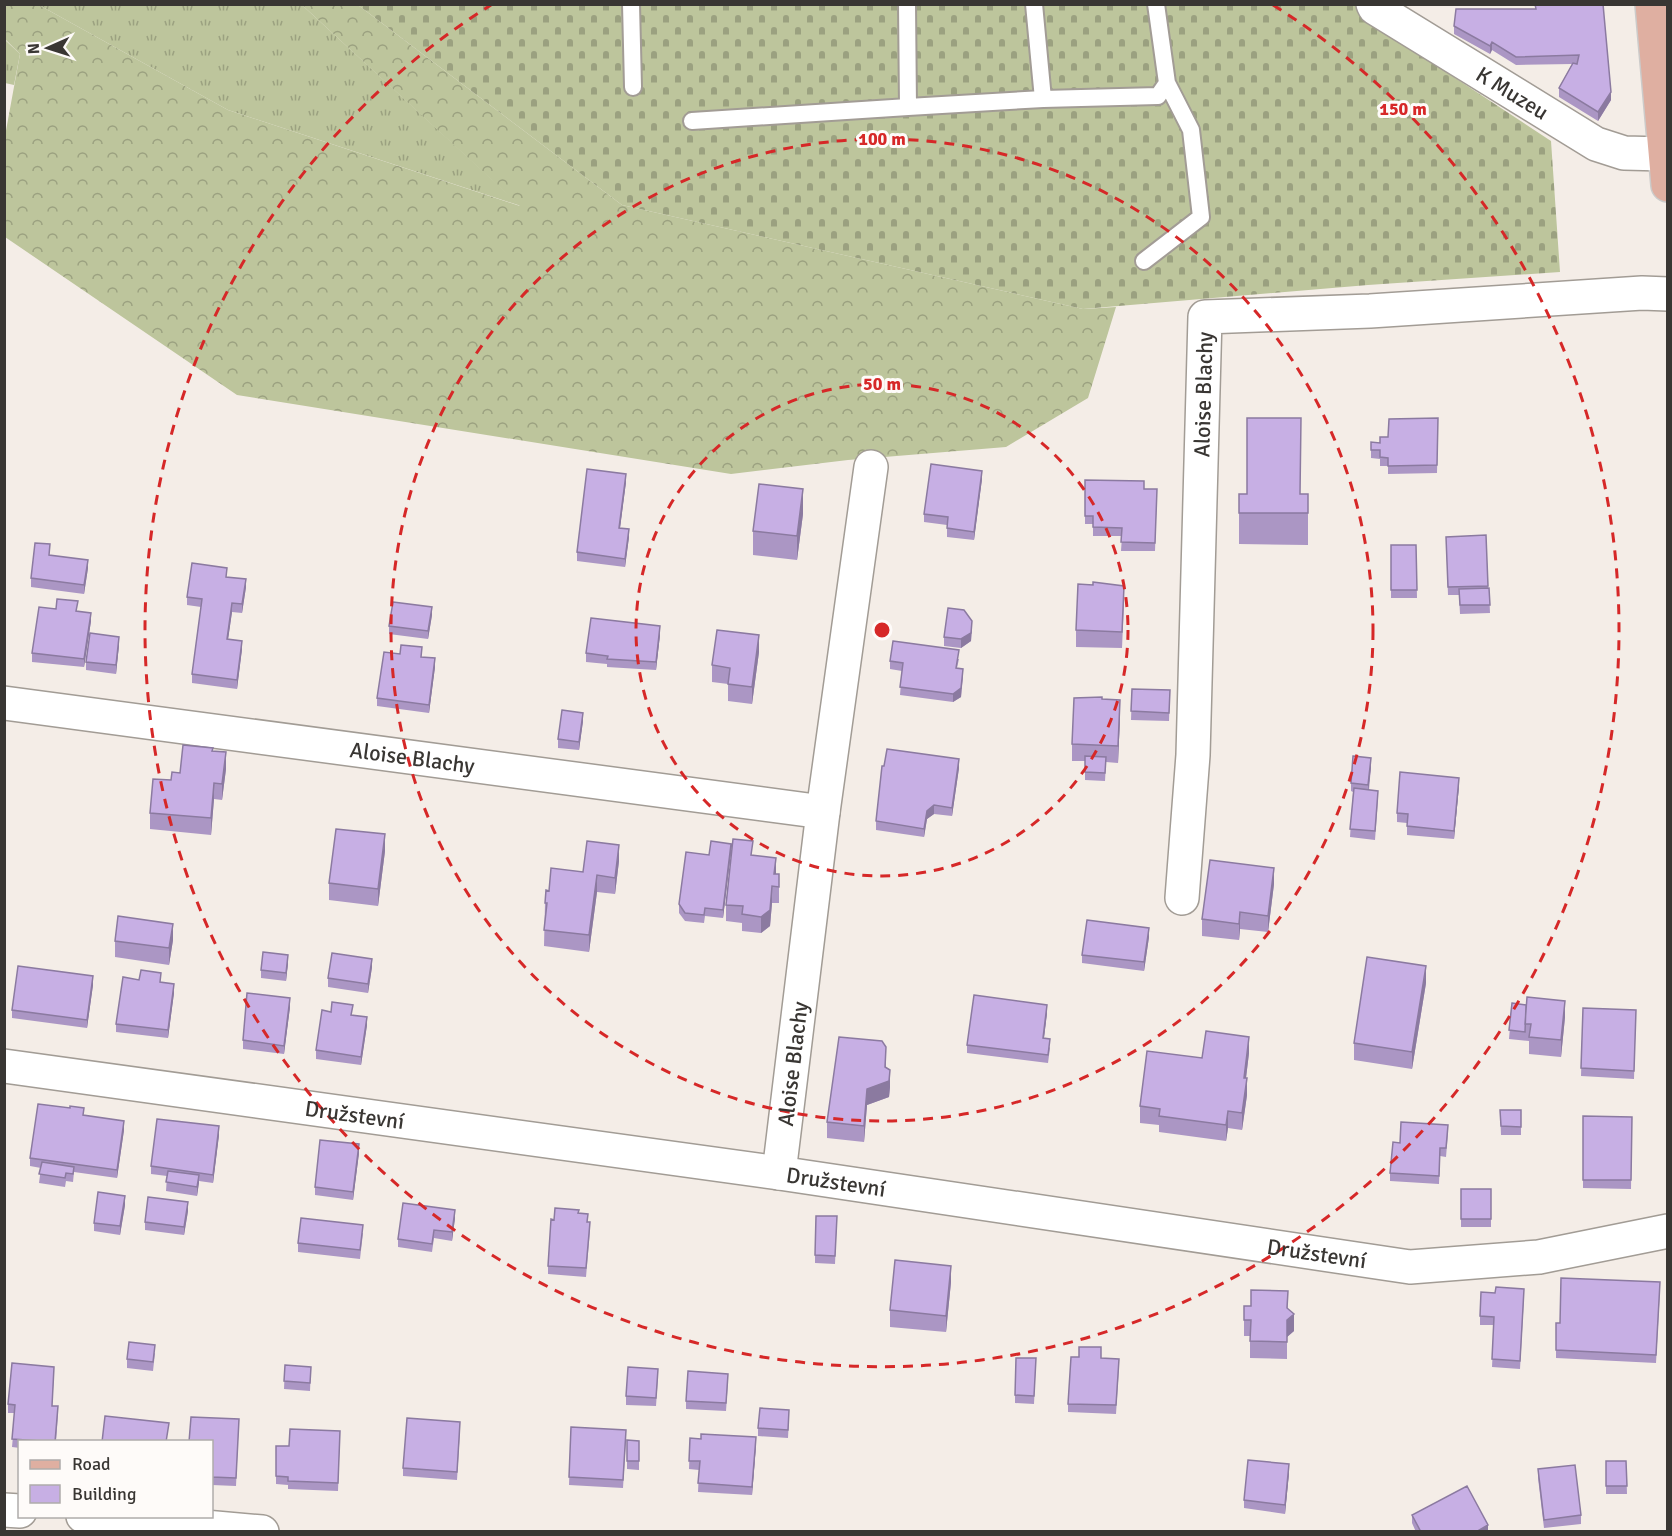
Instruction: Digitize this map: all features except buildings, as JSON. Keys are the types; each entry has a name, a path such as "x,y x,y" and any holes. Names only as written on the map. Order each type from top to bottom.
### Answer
{"main road":[{"path":"1652,4 1666,170"}],"street":[{"name":"K Muzeu","path":"1373,4 1375,8 1596,144 1666,170"},
{"name":"Aloise Blachy","path":"1182,898 1193,755 1206,317 1370,310 1642,293 1668,294"},
{"name":"Aloise Blachy","path":"779,1173 823,812 871,466"},
{"name":"Aloise Blachy","path":"4,703 823,812"},
{"name":"Družstevní","path":"4,1066 779,1173 1410,1267 1539,1257 1668,1231"},
{"path":"105,1518 262,1532"}],"lane":[{"path":"631,4 633,87"},
{"path":"907,4 908,107"},
{"path":"1034,4 1042,99"},
{"path":"1144,261 1201,217 1191,130 1167,83 1156,4"},
{"path":"692,121 1042,99 1158,96 1167,83"}],"green space":[{"path":"4,5 39,5 228,110 520,206 302,5 358,5 622,205 1083,309 1116,307 1088,398 1006,447 848,460 731,474 237,395 5,237 5,136 20,54 5,39"},
{"path":"39,5 302,5 521,206 228,110"},
{"path":"358,5 1356,5 1364,18 1551,141 1560,272 1368,285 1083,309 622,205"},
{"path":"4,39 20,54 14,85 5,83"}]}
